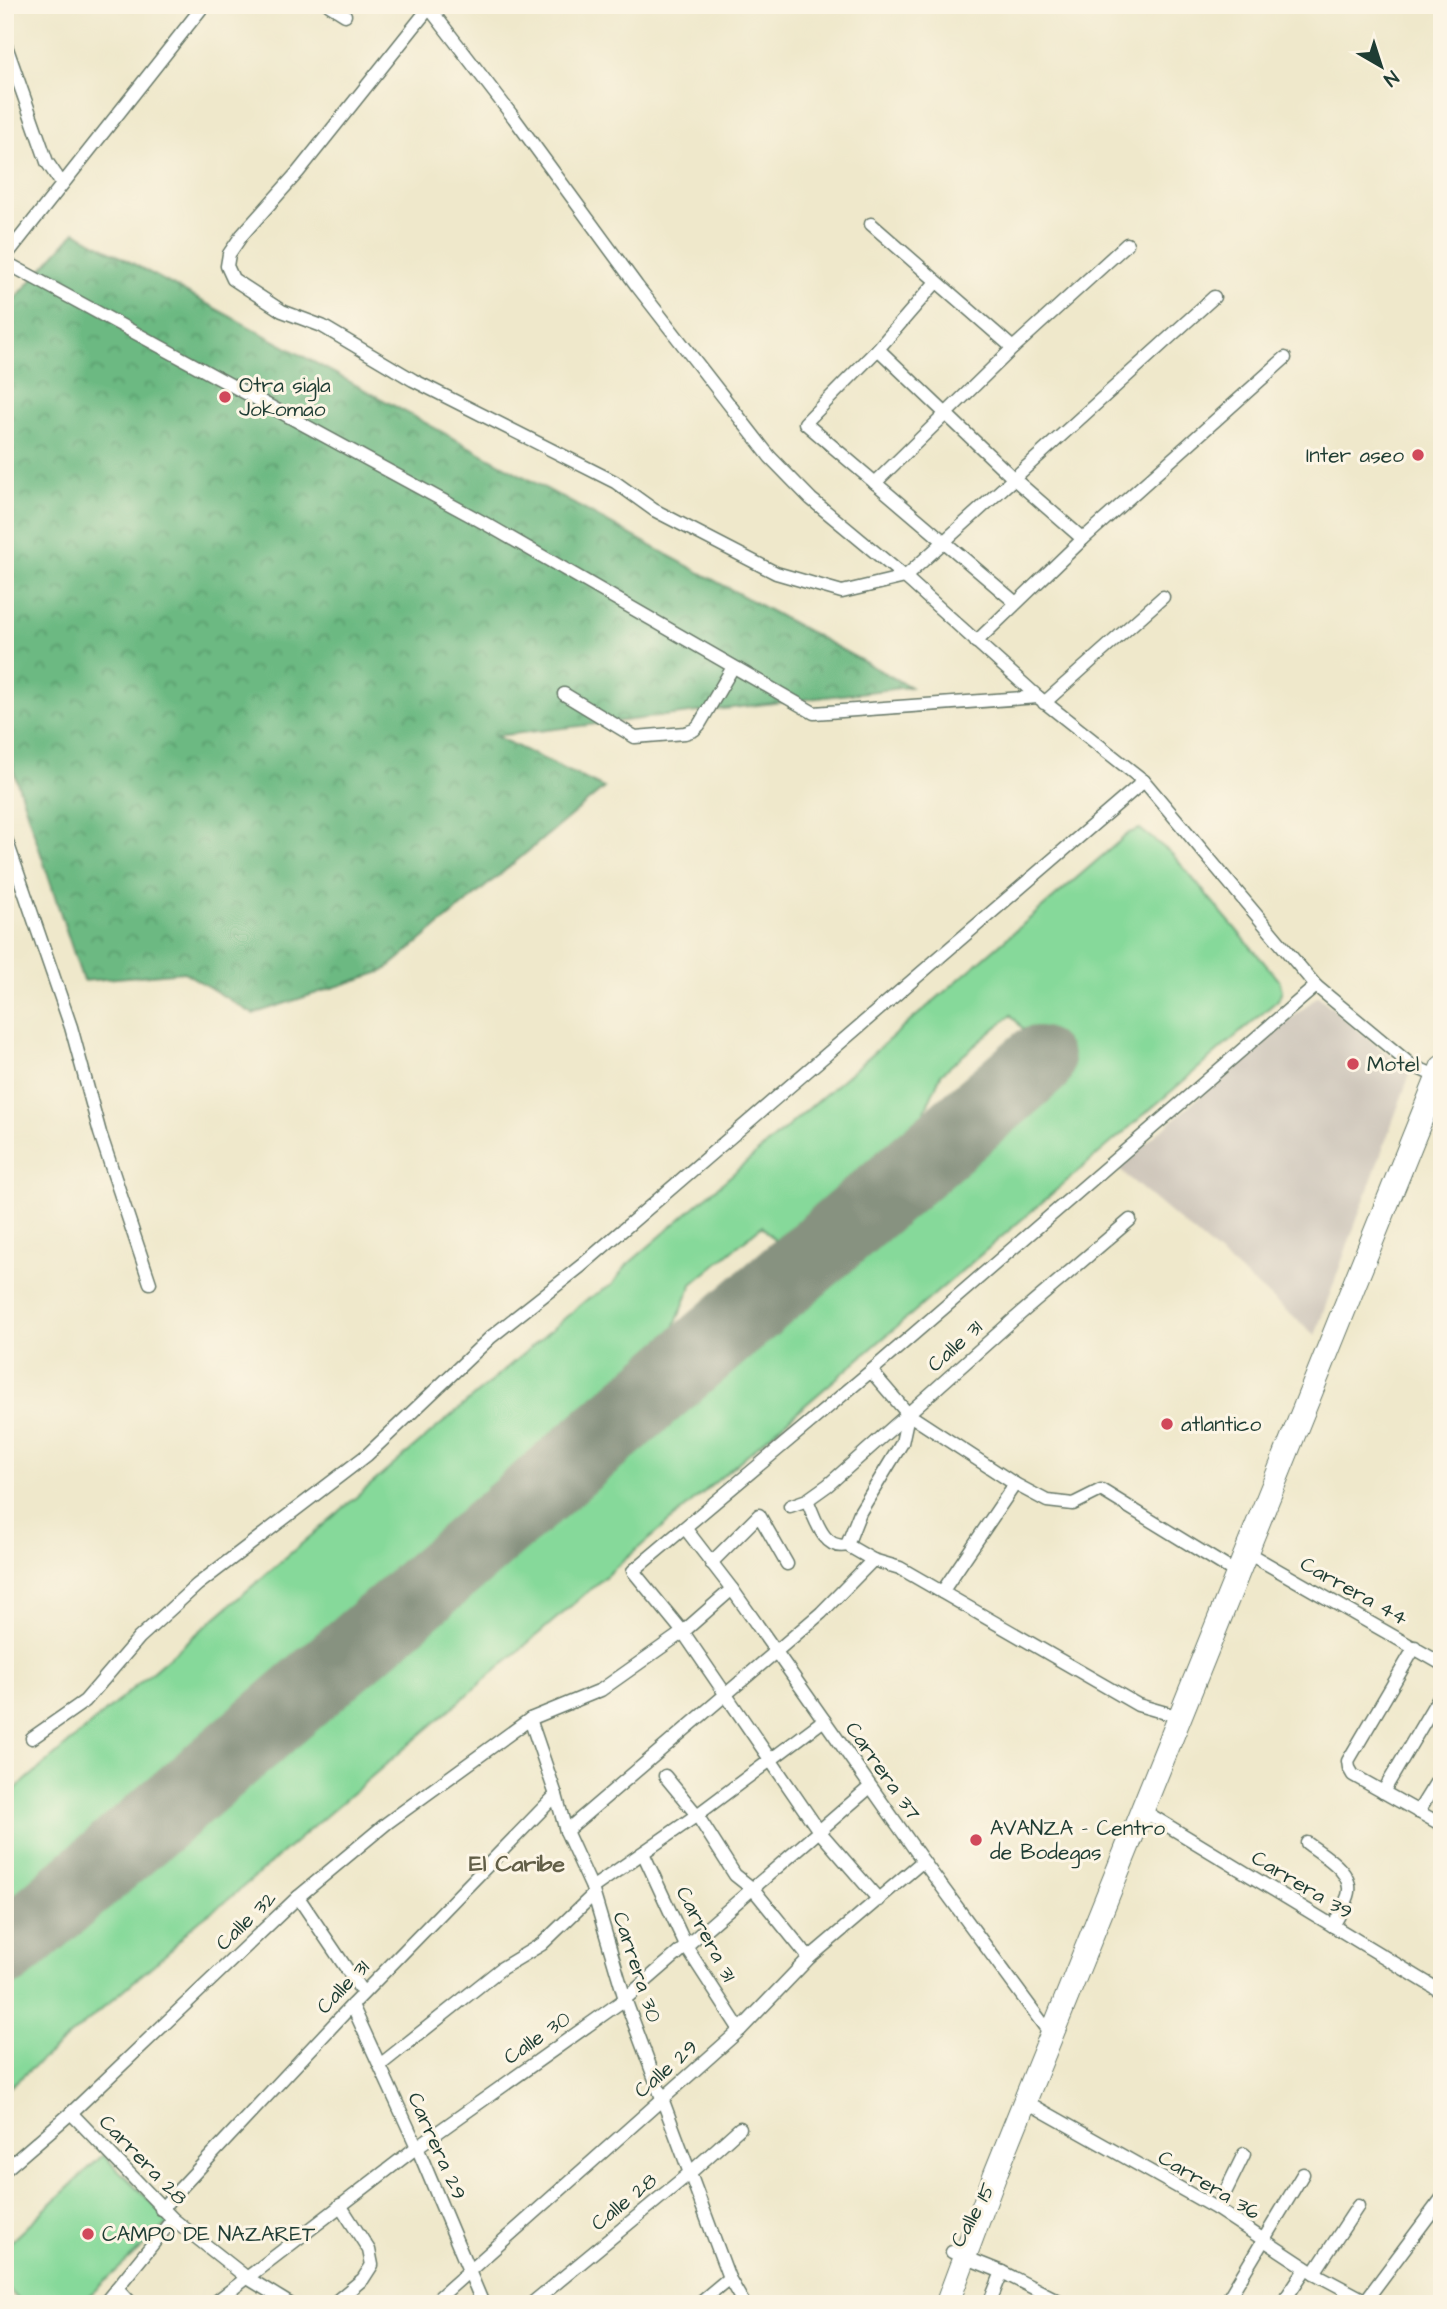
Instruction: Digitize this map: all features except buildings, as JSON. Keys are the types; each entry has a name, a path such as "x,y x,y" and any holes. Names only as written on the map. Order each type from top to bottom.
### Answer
{"highway":[{"name":"Calle 15","path":"931,2304 958,2255 995,2175 1440,1072"},
{"name":"Calle 15","path":"947,2304 958,2255"}],"street":[{"path":"204,5 5,259 488,525 814,713 1041,700 1163,597"},
{"path":"329,5 345,15"},
{"path":"1214,297 905,577 842,592 776,573 654,510 615,482 413,380 321,327 282,311 233,279 227,266 229,254 242,235 298,172 428,6 770,457 811,499 905,577 1041,700 1144,781 1316,986 1411,1065 1440,1072"},
{"path":"5,43 47,162 62,184"},
{"path":"871,224 1013,348"},
{"path":"875,483 1013,348 1127,244"},
{"path":"936,282 878,349 805,423 1016,603"},
{"path":"878,349 1013,478 1083,539"},
{"path":"976,642 1083,539 1285,358"},
{"path":"564,694 635,737 685,733 699,726 733,667"},
{"path":"32,1738 85,1701 139,1638 197,1585 367,1455 491,1337 581,1266 1144,781"},
{"path":"5,836 71,1027 100,1133 150,1283"},
{"path":"878,1900 819,1831 683,1632 633,1571 872,1371 1316,986"},
{"name":"Calle 31","path":"790,1506 807,1500 828,1485 1130,1220"},
{"path":"872,1371 908,1414 1015,1484 942,1592"},
{"path":"847,1545 860,1512 902,1443 908,1414"},
{"name":"Carrera 44","path":"1015,1484 1047,1501 1073,1504 1101,1490 1242,1563 1415,1647 1442,1664"},
{"path":"807,1500 824,1536 832,1545 847,1545 873,1560 900,1568 1138,1704 1180,1717"},
{"path":"711,1563 759,1515 788,1564"},
{"name":"Carrera 37","path":"685,1528 732,1589 870,1787 1051,2035"},
{"path":"566,1830 821,1613 873,1560"},
{"name":"Calle 32","path":"5,2170 71,2113 298,1897 387,1823 530,1720 601,1690 683,1632 732,1589"},
{"path":"1415,1647 1348,1761 1349,1768 1353,1775 1442,1825"},
{"path":"1383,1791 1442,1692"},
{"name":"Carrera 30","path":"530,1720 566,1830 592,1891 625,1999 729,2278 744,2304"},
{"path":"380,2064 502,1968 542,1944 592,1891 824,1720"},
{"path":"1419,1812 1442,1773"},
{"path":"665,1776 697,1815 735,1875 754,1890 808,1958"},
{"name":"Calle 30","path":"214,2304 417,2147 625,1999 870,1787"},
{"name":"Calle 31","path":"161,2209 363,1993 556,1795"},
{"name":"Carrera 39","path":"1142,1810 1442,1992"},
{"path":"1307,1843 1332,1861 1347,1877 1349,1894 1333,1926"},
{"name":"Carrera 31","path":"643,1853 687,1948 740,2030"},
{"name":"Calle 29","path":"432,2304 740,2030 808,1958 923,1861"},
{"path":"298,1897 363,1993"},
{"name":"Carrera 29","path":"352,2005 417,2147 483,2304"},
{"name":"Carrera 36","path":"1025,2101 1217,2209 1310,2270 1369,2302"},
{"name":"Carrera 28","path":"71,2113 161,2209 246,2277 290,2304"},
{"name":"Calle 28","path":"531,2304 691,2172 740,2127"},
{"path":"1217,2209 1244,2154"},
{"path":"1225,2304 1303,2174"},
{"path":"1369,2302 1442,2198"},
{"path":"333,2304 363,2279 372,2265 369,2250 340,2206"},
{"path":"1282,2304 1358,2206"},
{"path":"104,2304 173,2219"},
{"path":"958,2255 1002,2272 1059,2302"},
{"path":"989,2304 1002,2272"},
{"path":"698,2304 729,2278"},
{"path":"117,2288 132,2304"}],"shaded area":[{"path":"1318,996 1410,1074 1315,1335 1117,1168"}],"green space":[{"path":"75,232 910,687 495,736 604,788 384,971 253,1014 184,972 83,981 5,745 5,310"},
{"path":"1140,829 1172,854 1279,980 1282,990 1278,1000 223,1904 195,1924 172,1949 5,2091 5,1985 1063,1075 1011,1015 941,1074 912,1140 781,1248 762,1226 692,1284 663,1354 5,1920 5,1798 586,1300 612,1285 627,1265 1129,833"},
{"name":"CAMPO DE NAZARET","path":"103,2155 171,2221 80,2304 22,2304 5,2285 5,2247"}],"runway":[{"path":"5,1950 1037,1063"}],"place":[{"name":"Otra sigla Jokomao","path":"225,397"},
{"name":"Inter aseo","path":"1418,455"},
{"name":"Motel","path":"1353,1064"},
{"name":"atlantico","path":"1167,1424"},
{"name":"AVANZA - Centro de Bodegas","path":"976,1840"},
{"name":"CAMPO DE NAZARET","path":"88,2234"}],"district":[{"name":"El Caribe","path":"517,1864"}]}
